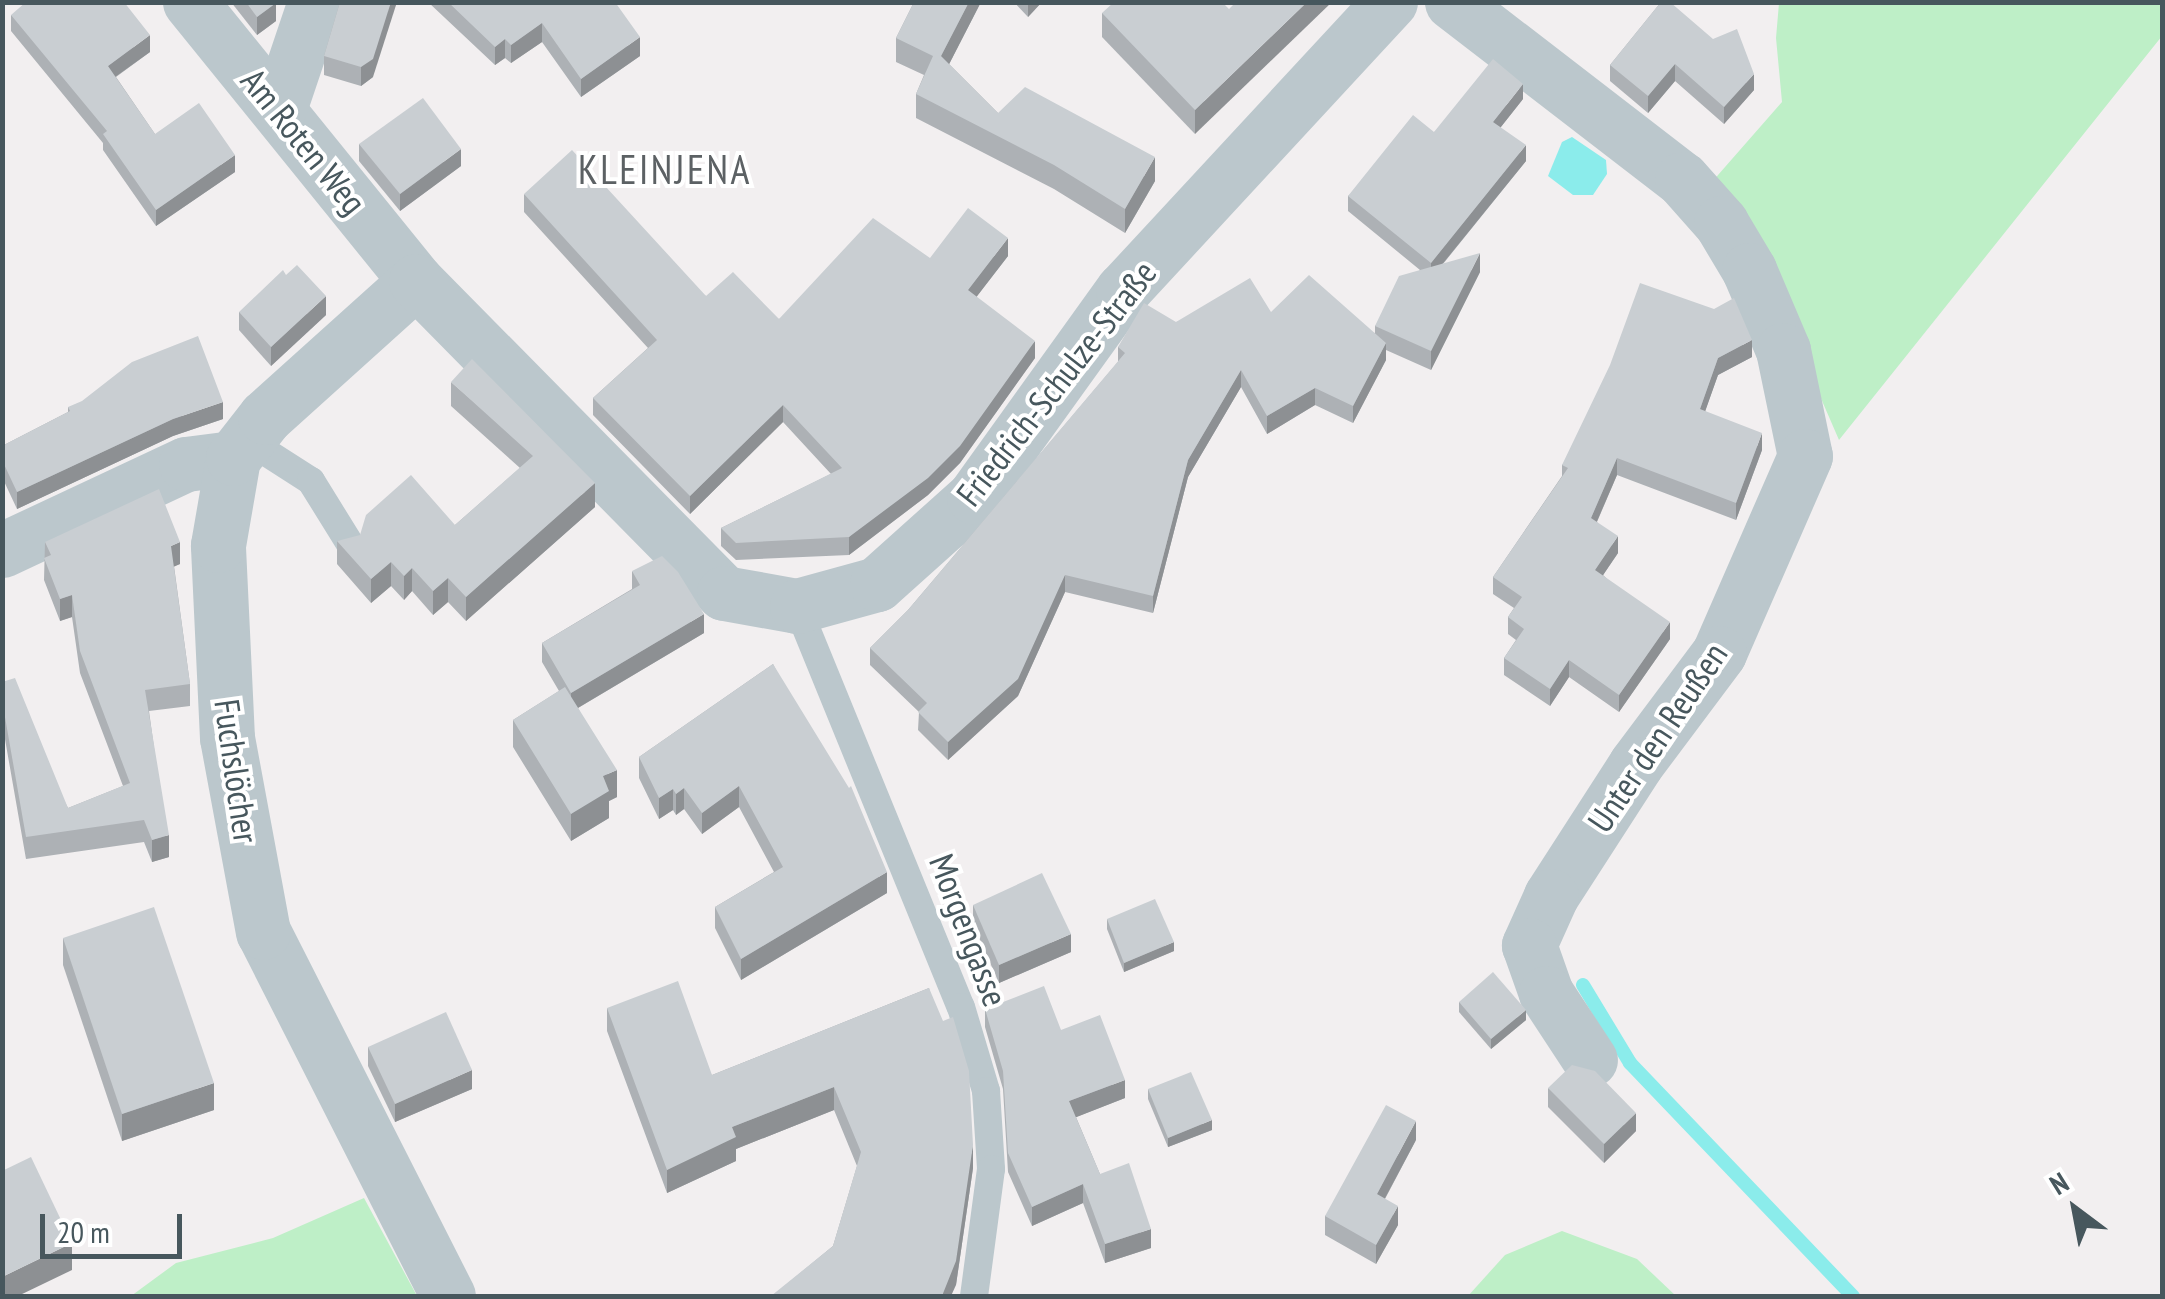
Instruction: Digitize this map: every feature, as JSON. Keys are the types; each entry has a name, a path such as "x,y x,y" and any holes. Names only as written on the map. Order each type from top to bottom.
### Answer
{"street":[{"name":"Am Roten Weg","path":"190,2 416,281"},
{"path":"279,109 314,2"},
{"name":"Friedrich-Schulze-Straße","path":"416,281 724,593 798,606 876,584 974,497 1123,290 1390,2"},
{"name":"Unter den Reußen","path":"1452,2 1682,179 1721,223 1749,270 1784,350 1805,456 1719,654 1636,764 1551,896 1529,945 1546,993 1590,1060"},
{"path":"2,550 186,464 240,449 265,417 416,281"},
{"name":"Fuchslöcher","path":"240,449 218,545 227,738 263,932 448,1296"}],"lane":[{"path":"240,449 311,482 350,544"},
{"name":"Morgengasse","path":"798,606 955,992 986,1092 991,1169 974,1296"}],"green space":[{"path":"1779,3 2162,3 2162,36 1839,440 1754,244 1711,183 1782,102 1776,38"},
{"path":"364,1198 417,1296 131,1296 176,1263 273,1238"},
{"path":"1562,1231 1637,1259 1676,1296 1468,1296 1505,1255"}],"water":[{"path":"1572,137 1606,160 1607,174 1593,195 1573,195 1548,176 1562,142"}],"building":[{"path":"26,2 124,2 150,35 108,66 155,134 199,103 235,155 156,210 103,134 107,131 11,15"},
{"path":"246,2 275,2 276,3 257,17"},
{"path":"340,2 391,2 373,59 361,67 324,56"},
{"path":"448,2 615,2 640,37 581,79 542,23 511,45 505,39 495,47"},
{"path":"914,2 969,2 941,56 998,113 1025,87 1155,157 1125,209 1054,165 916,94 933,56 896,38"},
{"path":"1114,2 1222,2 1229,9 1236,2 1307,2 1195,110 1102,13"},
{"path":"1661,2 1670,2 1713,39 1737,29 1754,74 1724,107 1675,64 1648,96 1610,65"},
{"path":"1493,59 1523,84 1493,122 1526,145 1431,263 1348,196 1413,115 1434,132"},
{"path":"423,98 461,149 400,194 359,144"},
{"path":"572,150 706,296 733,272 779,319 873,218 930,258 968,208 1008,238 968,290 1035,341 960,446 928,478 849,537 736,543 721,528 842,468 783,405 690,496 593,398 657,340 524,194"},
{"path":"1480,253 1431,351 1375,326 1399,276"},
{"path":"297,265 326,296 271,347 239,312 283,270 286,275"},
{"path":"1309,275 1386,343 1353,406 1315,388 1267,416 1241,370 1188,460 1153,596 1065,575 1018,679 948,742 918,712 927,703 870,648 908,610 1125,353 1118,347 1144,303 1176,322 1250,278 1271,312"},
{"path":"1640,283 1714,309 1734,298 1752,340 1718,358 1700,409 1762,433 1736,503 1617,458 1591,518 1618,536 1595,570 1670,622 1619,695 1569,660 1550,689 1504,658 1524,629 1508,617 1522,597 1493,577 1568,468 1562,465 1610,365"},
{"path":"198,336 223,402 173,419 17,492 2,460 2,446 70,411 68,407 82,401 132,362"},
{"path":"472,359 595,483 466,597 448,578 433,591 412,568 404,576 391,562 371,579 337,541 360,535 366,515 411,475 455,525 533,456 451,382"},
{"path":"159,489 180,542 171,546 190,684 145,690 169,835 152,840 144,820 26,837 2,682 15,678 68,808 130,783 80,651 72,595 60,599 44,558 51,555 45,542"},
{"path":"662,556 678,572 704,614 571,693 542,643 640,585 632,571"},
{"path":"773,664 851,786 887,872 741,959 715,907 783,867 739,786 702,813 684,788 676,794 673,789 659,798 639,757"},
{"path":"565,687 617,770 603,776 609,791 571,814 513,720"},
{"path":"1042,873 1071,934 999,965 973,905"},
{"path":"1155,899 1174,942 1124,963 1107,919"},
{"path":"154,907 214,1083 122,1114 63,938"},
{"path":"1493,972 1526,1010 1491,1039 1459,1002"},
{"path":"678,981 712,1075 929,988 943,1021 953,1017 969,1071 973,1145 956,1261 942,1296 771,1296 833,1246 861,1152 834,1087 732,1127 736,1137 667,1170 607,1008"},
{"path":"1044,986 1061,1030 1100,1015 1125,1080 1069,1101 1100,1174 1129,1163 1151,1229 1105,1244 1083,1184 1032,1207 1008,1153 1003,1071 985,1009"},
{"path":"446,1012 472,1070 395,1104 368,1047"},
{"path":"1572,1065 1595,1071 1636,1113 1604,1144 1548,1088"},
{"path":"1191,1072 1212,1120 1168,1138 1148,1089"},
{"path":"1386,1105 1416,1121 1377,1194 1398,1206 1376,1245 1325,1216"},
{"path":"31,1157 72,1243 2,1277 2,1171"}],"waterway":[{"path":"1583,985 1630,1063 1853,1296"}],"district":[{"name":"KLEINJENA","path":"665,169"}]}
